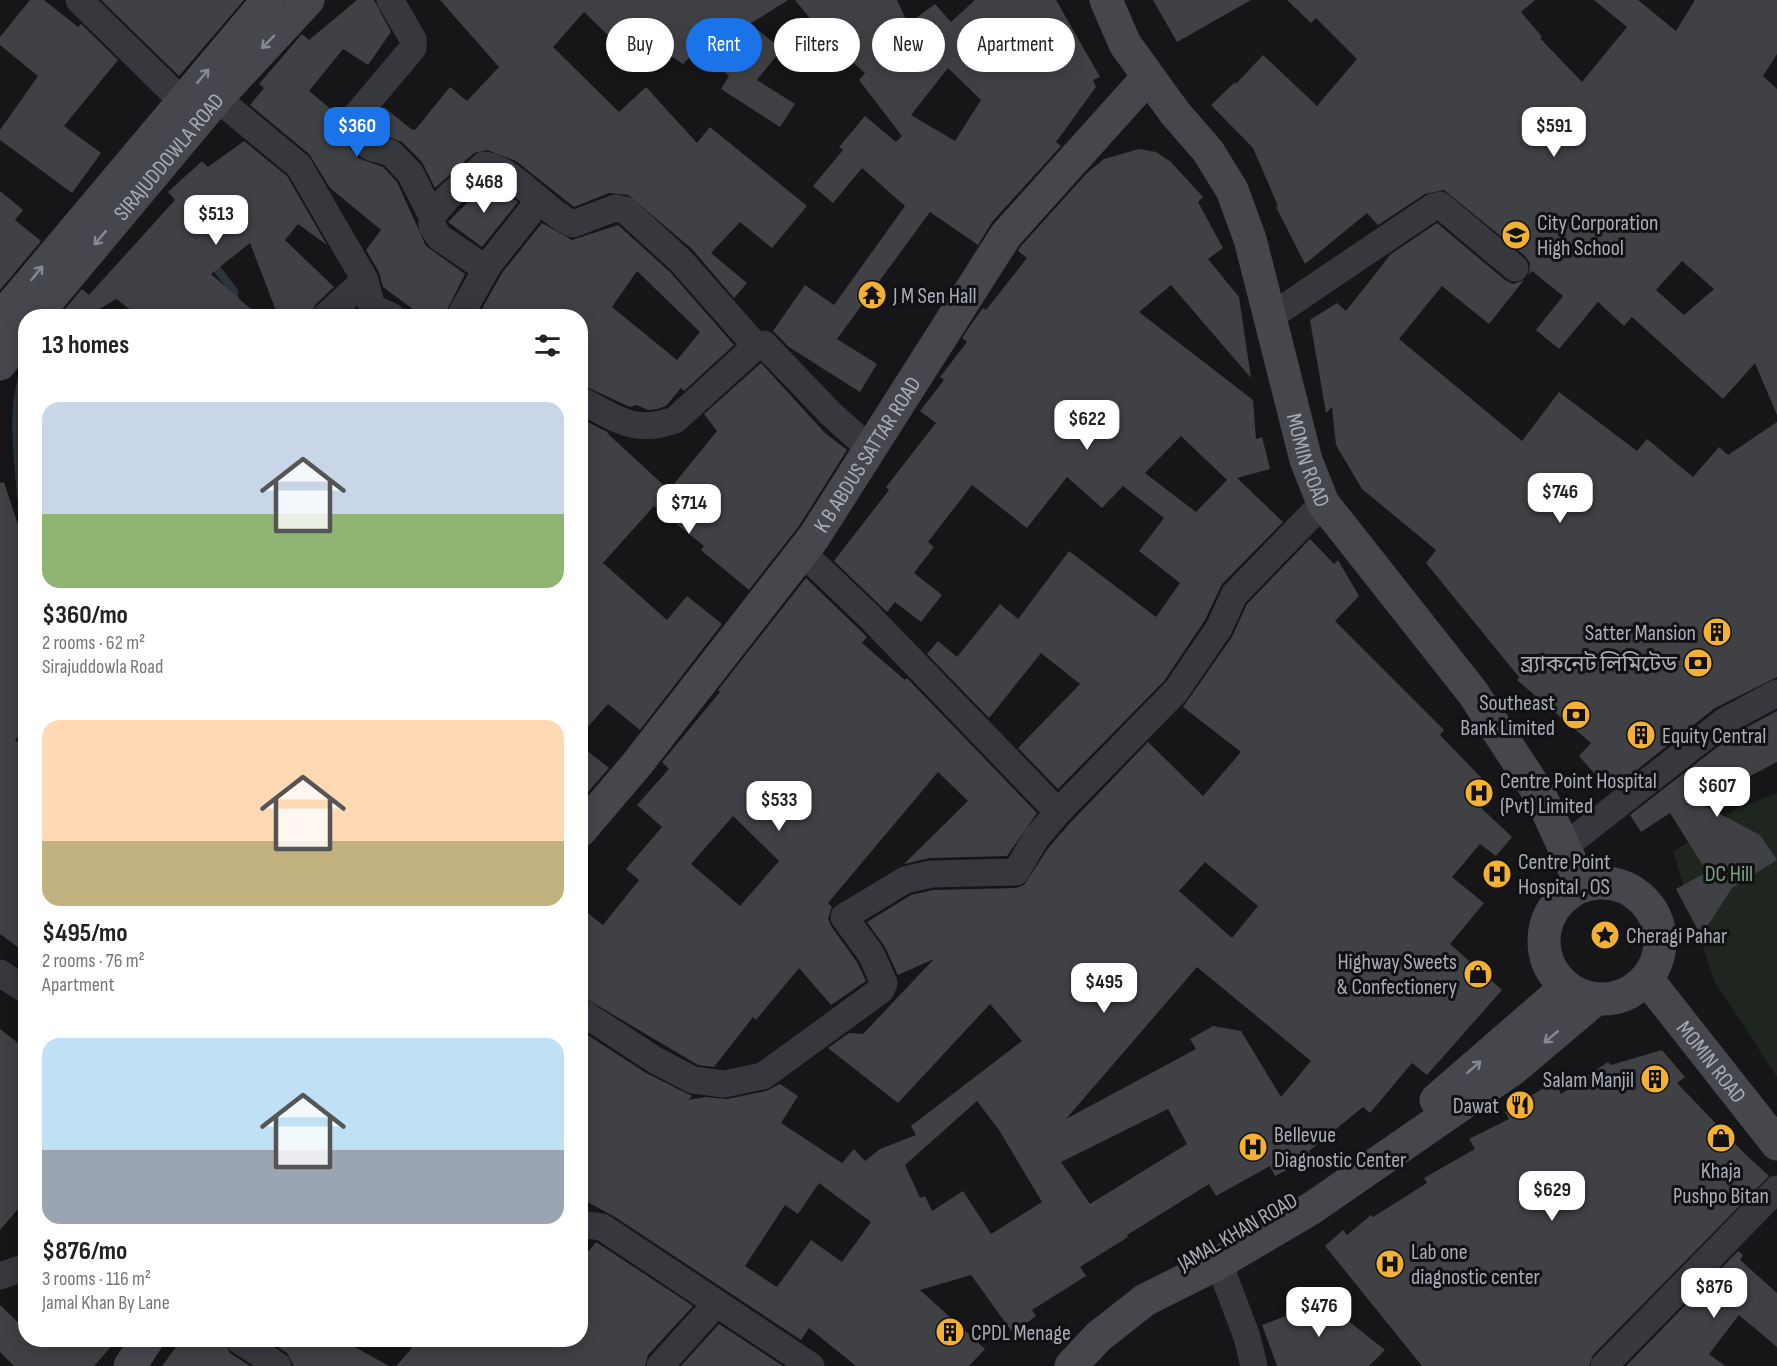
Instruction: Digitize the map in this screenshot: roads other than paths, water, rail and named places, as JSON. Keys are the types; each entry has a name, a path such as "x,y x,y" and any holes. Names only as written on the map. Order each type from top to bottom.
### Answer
{"main road":[{"name":"SIRAJUDDOWLA ROAD","path":"0,319 268,0"},
{"name":"SIRAJUDDOWLA ROAD","path":"41,309 217,98 308,0"},
{"name":"MOMIN ROAD","path":"1106,0 1125,44 1148,77 1208,151 1232,190 1250,239 1306,460 1323,503 1473,693 1540,795 1582,886"},
{"name":"K B ABDUS SATTAR ROAD","path":"588,822 637,764 802,552 1006,235 1148,77"},
{"path":"0,364 18,340"},
{"path":"1613,884 1627,888 1650,908 1661,937 1660,952 1647,979 1632,992 1615,998 1596,999 1581,995 1566,987 1548,963 1544,932 1557,903 1582,886 1613,884"},
{"name":"MOMIN ROAD","path":"1647,979 1777,1144"},
{"name":"JAMAL KHAN ROAD","path":"1052,1366 1128,1293 1221,1243 1315,1186 1427,1107 1566,987"},
{"path":"1071,1366 1098,1337 1145,1300 1219,1263 1312,1208 1504,1076 1596,999"},
{"path":"130,1366 142,1347"}],"street":[{"path":"79,0 182,101"},
{"path":"390,0 410,31 413,48 354,118 352,127 370,147 391,153 410,173 432,216 432,226 439,237 486,269"},
{"path":"217,98 299,166 365,280 371,304 379,309"},
{"path":"432,216 454,190 484,165 491,166 505,174 573,224 615,208 625,210 681,261 756,346"},
{"path":"464,309 486,269 539,201"},
{"path":"1270,317 1432,207 1440,205 1515,268"},
{"path":"334,309 365,280"},
{"path":"588,404 624,424 664,424 684,413 756,346 764,344 831,414 869,448"},
{"path":"588,1016 655,1060 693,1080 724,1084 763,1077 881,990 884,983 881,972 844,917 905,880 931,874 1016,872 1036,838 1058,812 1176,691 1219,628 1234,595 1323,503"},
{"path":"802,552 867,614 1058,812"},
{"path":"1564,847 1725,721 1777,693"},
{"path":"0,973 18,985"},
{"path":"1604,1366 1777,1189"},
{"path":"588,1225 602,1227 715,1305 811,1366"},
{"path":"1219,1263 1247,1337 1254,1366"},
{"path":"660,1366 715,1305"},
{"path":"250,1347 278,1366"}],"waterway":[{"path":"212,263 234,291 235,309"},
{"path":"18,399 16,415 18,458"}],"place":[{"name":"City Corporation High School","path":"1516,235"},
{"name":"J M Sen Hall","path":"872,295"},
{"name":"Satter Mansion","path":"1717,632"},
{"name":"ব্র্যাকনেট লিমিটেড","path":"1698,663"},
{"name":"Southeast Bank Limited","path":"1576,715"},
{"name":"Equity Central","path":"1641,735"},
{"name":"Centre Point Hospital (Pvt) Limited","path":"1479,793"},
{"name":"Centre Point Hospital , OS","path":"1497,874"},
{"name":"Cheragi Pahar","path":"1605,935"},
{"name":"Highway Sweets & Confectionery","path":"1478,974"},
{"name":"Salam Manjil","path":"1655,1079"},
{"name":"Dawat","path":"1520,1105"},
{"name":"Khaja Pushpo Bitan","path":"1721,1138"},
{"name":"Bellevue Diagnostic Center","path":"1253,1147"},
{"name":"Lab one diagnostic center","path":"1390,1264"},
{"name":"CPDL Menage","path":"950,1332"}],"park label":[{"name":"DC Hill","path":"1729,873"}]}
